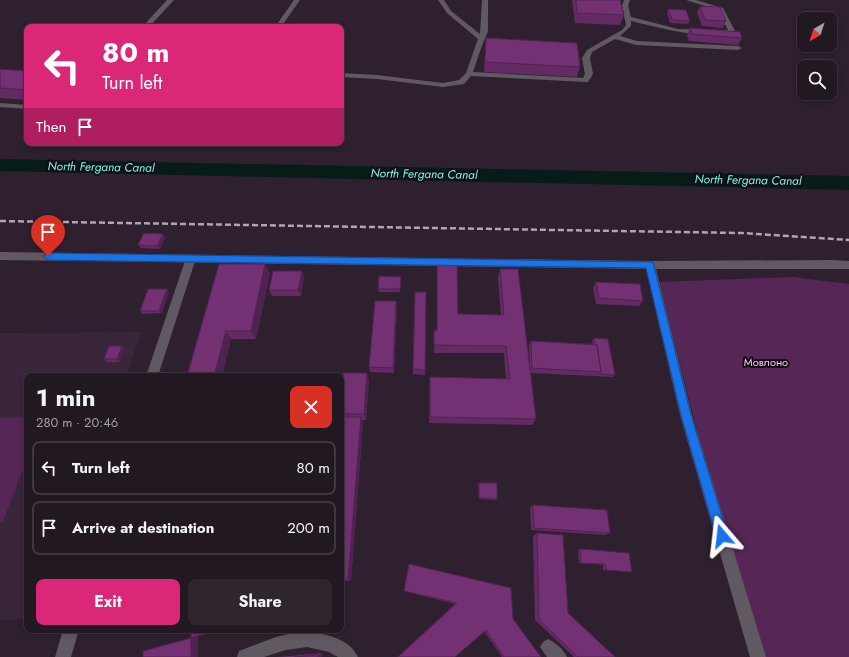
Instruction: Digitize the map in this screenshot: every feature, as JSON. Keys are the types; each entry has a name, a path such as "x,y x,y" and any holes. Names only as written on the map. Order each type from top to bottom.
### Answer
{"street":[{"path":"148,24 171,0"},
{"path":"280,24 297,0"},
{"path":"441,0 449,12 482,39"},
{"path":"344,75 377,77 443,85 461,82 469,74 476,51 486,31 485,0"},
{"path":"469,74 585,80 589,74 586,58 589,50 628,28 628,18 625,6 627,0"},
{"path":"628,18 678,31 725,33 732,31 721,9 700,1 689,0"},
{"path":"614,36 636,43 672,46 684,44 738,48"},
{"path":"0,105 24,107"},
{"path":"0,256 650,265 849,265"},
{"path":"153,373 191,258"},
{"path":"217,273 222,258"},
{"path":"650,265 686,415 758,657"},
{"path":"63,657 70,633"},
{"path":"245,657 284,641 308,638 335,646 350,657"}],"shaded area":[{"path":"141,332 127,373 24,373 24,619 0,620 0,333"}],"green space":[{"name":"Мовлоно","path":"793,277 849,284 849,657 755,657 659,282"},
{"path":"24,417 24,468 3,521 0,521 0,418"}],"building":[{"path":"576,0 620,0 624,15 577,13"},
{"path":"700,6 720,7 726,21 705,20"},
{"path":"668,9 686,10 690,21 672,20"},
{"path":"690,28 740,32 742,38 692,34"},
{"path":"486,38 577,43 580,67 485,62"},
{"path":"0,69 24,71 24,90 0,88"},
{"path":"144,233 163,234 157,246 138,245"},
{"path":"219,264 265,264 251,331 226,331 215,373 188,373"},
{"path":"437,265 457,265 458,314 504,315 500,269 518,269 536,419 430,417 430,377 510,379 506,346 434,345 434,330 437,331"},
{"path":"273,271 302,271 298,290 269,290"},
{"path":"379,276 401,277 400,289 378,289"},
{"path":"596,282 640,284 643,301 599,298"},
{"path":"148,289 167,289 159,311 140,311"},
{"path":"415,292 426,292 425,370 413,369"},
{"path":"375,301 396,301 393,368 369,367"},
{"path":"594,338 608,339 615,375 599,374 601,372 597,345 595,344"},
{"path":"531,341 597,345 601,372 532,368"},
{"path":"109,346 122,346 117,359 104,359"},
{"path":"344,373 367,373 364,414 344,414"},
{"path":"344,417 361,417 348,580 344,580"},
{"path":"479,483 497,483 497,499 479,498"},
{"path":"533,505 607,510 610,533 534,528"},
{"path":"537,533 563,535 568,613 615,657 578,657 539,620"},
{"path":"580,549 629,553 632,572 606,570 605,564 581,563"},
{"path":"409,564 511,588 513,619 541,657 504,657 486,630 455,657 398,657 457,603 404,591"},
{"path":"191,633 208,633 191,638"},
{"path":"191,638 191,657 143,657 143,651"},
{"path":"318,655 318,657 294,657"}],"waterway":[{"name":"North Fergana Canal","path":"0,165 849,183"}],"railway":[{"path":"0,221 742,233 849,240"}],"route":[{"path":"48,256 650,265 686,415 722,536"}]}
